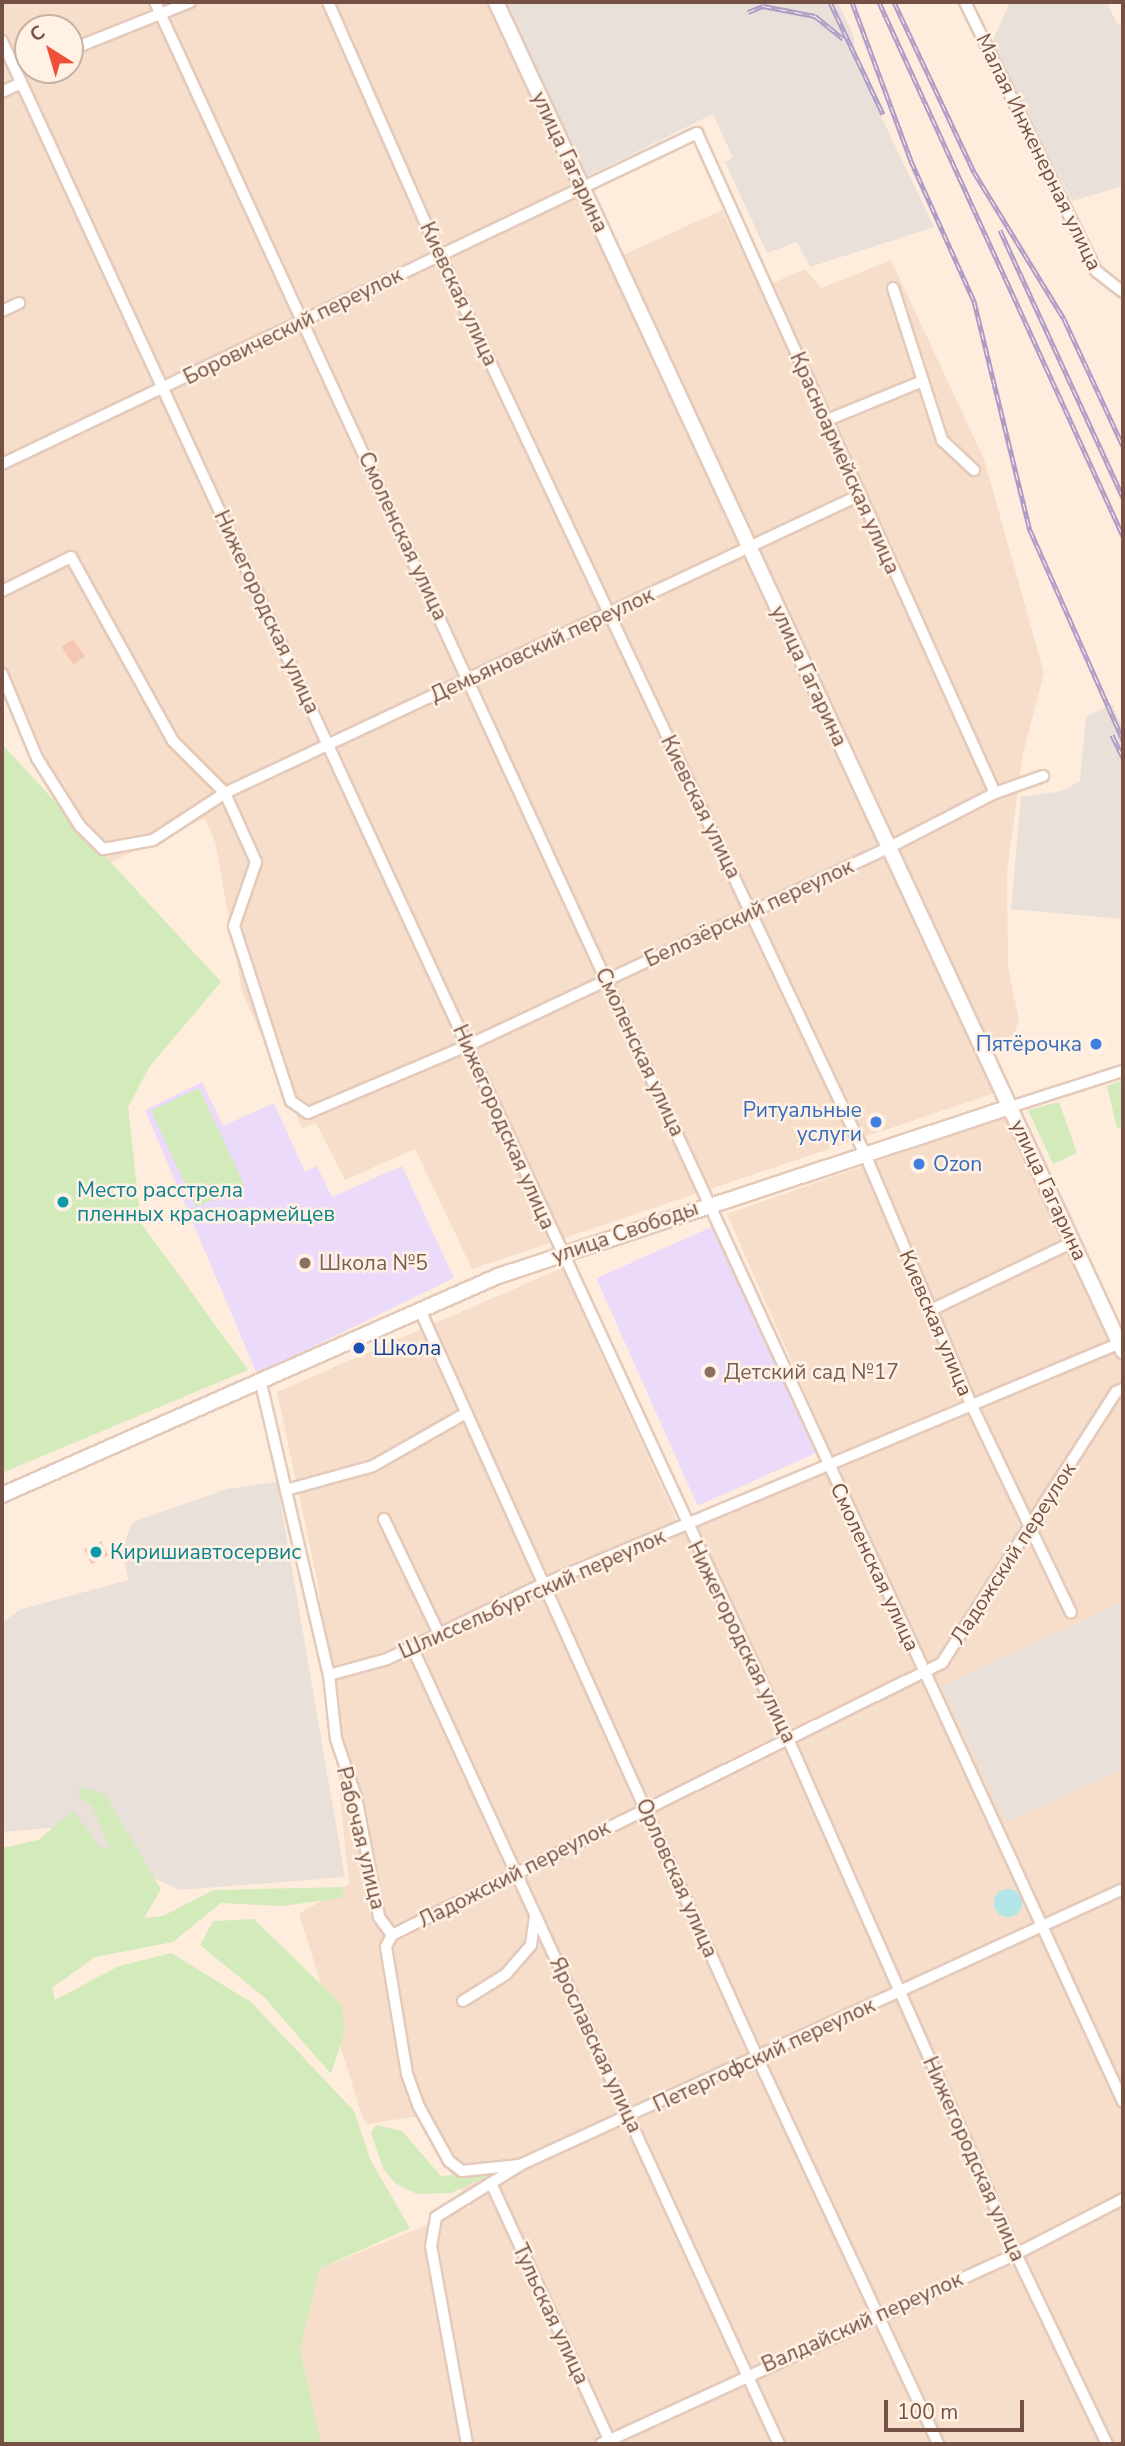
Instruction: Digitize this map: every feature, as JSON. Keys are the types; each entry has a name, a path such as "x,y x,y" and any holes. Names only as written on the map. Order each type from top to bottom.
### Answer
{"street":[{"name":"Смоленская улица","path":"155,2 471,681 828,1465 1123,2102"},
{"path":"84,46 190,2"},
{"name":"Киевская улица","path":"328,2 440,256 864,1152 972,1406 1071,1613"},
{"name":"улица Гагарина","path":"496,2 1122,1347"},
{"name":"Малая Инженерная улица","path":"966,2 1096,271 1123,292"},
{"name":"Нижегородская улица","path":"2,41 14,67"},
{"path":"2,92 19,84"},
{"name":"Нижегородская улица","path":"21,84 469,1045 560,1253 789,1741 1016,2254 1107,2444"},
{"name":"Боровический переулок","path":"2,464 697,133"},
{"name":"Красноармейская улица","path":"697,133 858,496 995,793"},
{"path":"893,288 942,440 974,470"},
{"path":"2,311 19,303"},
{"path":"825,421 923,381"},
{"name":"Демьяновский переулок","path":"2,674 37,758 80,825 103,849 153,840 225,793 329,743 471,681 858,496"},
{"path":"2,591 71,557 173,741 225,793"},
{"name":"Белозёрский переулок","path":"225,793 256,862 234,926 291,1101 308,1113 469,1045 888,848 995,793 1043,776"},
{"name":"улица Свободы","path":"2,1495 260,1379 560,1253 864,1152 1123,1071"},
{"path":"931,1310 1073,1242"},
{"name":"Орловская улица","path":"420,1310 541,1585 758,2059 939,2444"},
{"name":"Шлиссельбургский переулок","path":"330,1675 412,1647 541,1585 972,1406 1122,1347"},
{"name":"Рабочая улица","path":"260,1379 330,1675 336,1740 356,1797 379,1917 392,1936 386,1947 407,2074 449,2161 462,2171 522,2165"},
{"name":"Ладожский переулок","path":"392,1936 645,1808 926,1675 942,1663 1116,1392 1123,1389"},
{"path":"286,1490 373,1466 466,1413"},
{"path":"384,1519 439,1634"},
{"name":"Ярославская улица","path":"412,1647 535,1917 750,2373 779,2444"},
{"name":"Петергофский переулок","path":"467,2444 431,2246 436,2217 522,2165 630,2118 900,1990 1123,1889"},
{"path":"463,2001 506,1974 531,1945 535,1917"},
{"name":"Тульская улица","path":"491,2183 607,2443"},
{"name":"Валдайский переулок","path":"607,2443 877,2313 1016,2254 1123,2199"}],"shaded area":[{"path":"2,2 487,2 610,261 722,210 760,289 805,269 821,288 891,260 984,459 1044,673 1023,754 1007,871 1008,967 1019,1020 1014,1035 974,1049 995,1093 472,1269 415,1149 345,1180 316,1123 302,1128 242,991 215,842 205,818 96,869 2,681"},
{"path":"503,2 838,2 854,37 855,62 934,227 810,267 797,242 767,253 725,162 733,158 713,114 586,177"},
{"path":"1010,2 1107,2 1117,24 1123,24 1123,186 1072,201 991,44"},
{"path":"1112,704 1123,729 1123,919 1011,909 1021,797 1062,791 1080,781 1086,717"},
{"path":"202,1082 223,1126 274,1103 305,1172 317,1166 332,1197 402,1166 454,1278 257,1374 145,1110"},
{"path":"1006,1116 1123,1362 1123,2444 320,2444 300,2350 319,2269 471,2207 418,2116 368,2124 363,2119 299,1914 349,1884 318,1584 277,1392 562,1268 683,1534 838,1468 727,1214"},
{"name":"Детский сад №17","path":"716,1225 817,1452 698,1506 596,1278"},
{"path":"277,1482 345,1877 179,1890 49,1828 2,1832 2,1623 19,1610 128,1580 122,1548 133,1522 227,1489"},
{"path":"1123,1602 1123,1769 1006,1822 941,1686"}],"green space":[{"path":"2,744 221,982 150,1066 128,1107 141,1223 248,1370 2,1473"},
{"path":"1123,1080 1123,1126 1117,1128 1107,1086"},
{"path":"199,1088 244,1185 196,1207 151,1110"},
{"path":"1059,1102 1077,1153 1053,1164 1028,1110"},
{"path":"79,1787 104,1793 161,1889 144,1918 163,1916 214,1890 344,1887 342,1898 281,1906 221,1903 173,1942 95,1957 52,1988 55,2000 119,1966 171,1953 251,2002 354,2111 371,2161 410,2228 319,2269 300,2350 321,2444 2,2444 2,1848 38,1840 74,1811 99,1846 111,1850 92,1806 78,1795"},
{"path":"254,1919 341,2004 345,2030 331,2074 265,1998 200,1945 213,1921"},
{"path":"376,2125 402,2131 441,2176 488,2172 486,2177 451,2193 417,2194 395,2183 383,2168 371,2133"}],"water":[{"path":"1008,1889 1018,1893 1022,1903 1018,1913 1008,1917 998,1913 994,1903 998,1893"}],"building":[{"path":"73,639 85,656 74,664 62,647"},
{"name":"Киришиавтосервис","path":"101,1541 108,1555 91,1564 84,1550"}],"railway":[{"path":"830,2 883,114"},
{"path":"852,2 911,161 974,301 1030,530 1123,740"},
{"path":"879,2 1123,536"},
{"path":"894,2 974,172 1064,319 1123,446"},
{"path":"748,12 763,6 815,16 843,39"},
{"path":"1000,230 1123,497"},
{"path":"1112,735 1123,758"}],"place":[{"name":"Пятёрочка","path":"1096,1044"},
{"name":"Ритуальные услуги","path":"876,1122"},
{"name":"Ozon","path":"919,1164"},
{"name":"Место расстрела пленных красноармейцев","path":"63,1202"},
{"name":"Школа №5","path":"305,1263"},
{"name":"Школа","path":"359,1348"},
{"name":"Детский сад №17","path":"710,1372"},
{"name":"Киришиавтосервис","path":"96,1552"}]}
